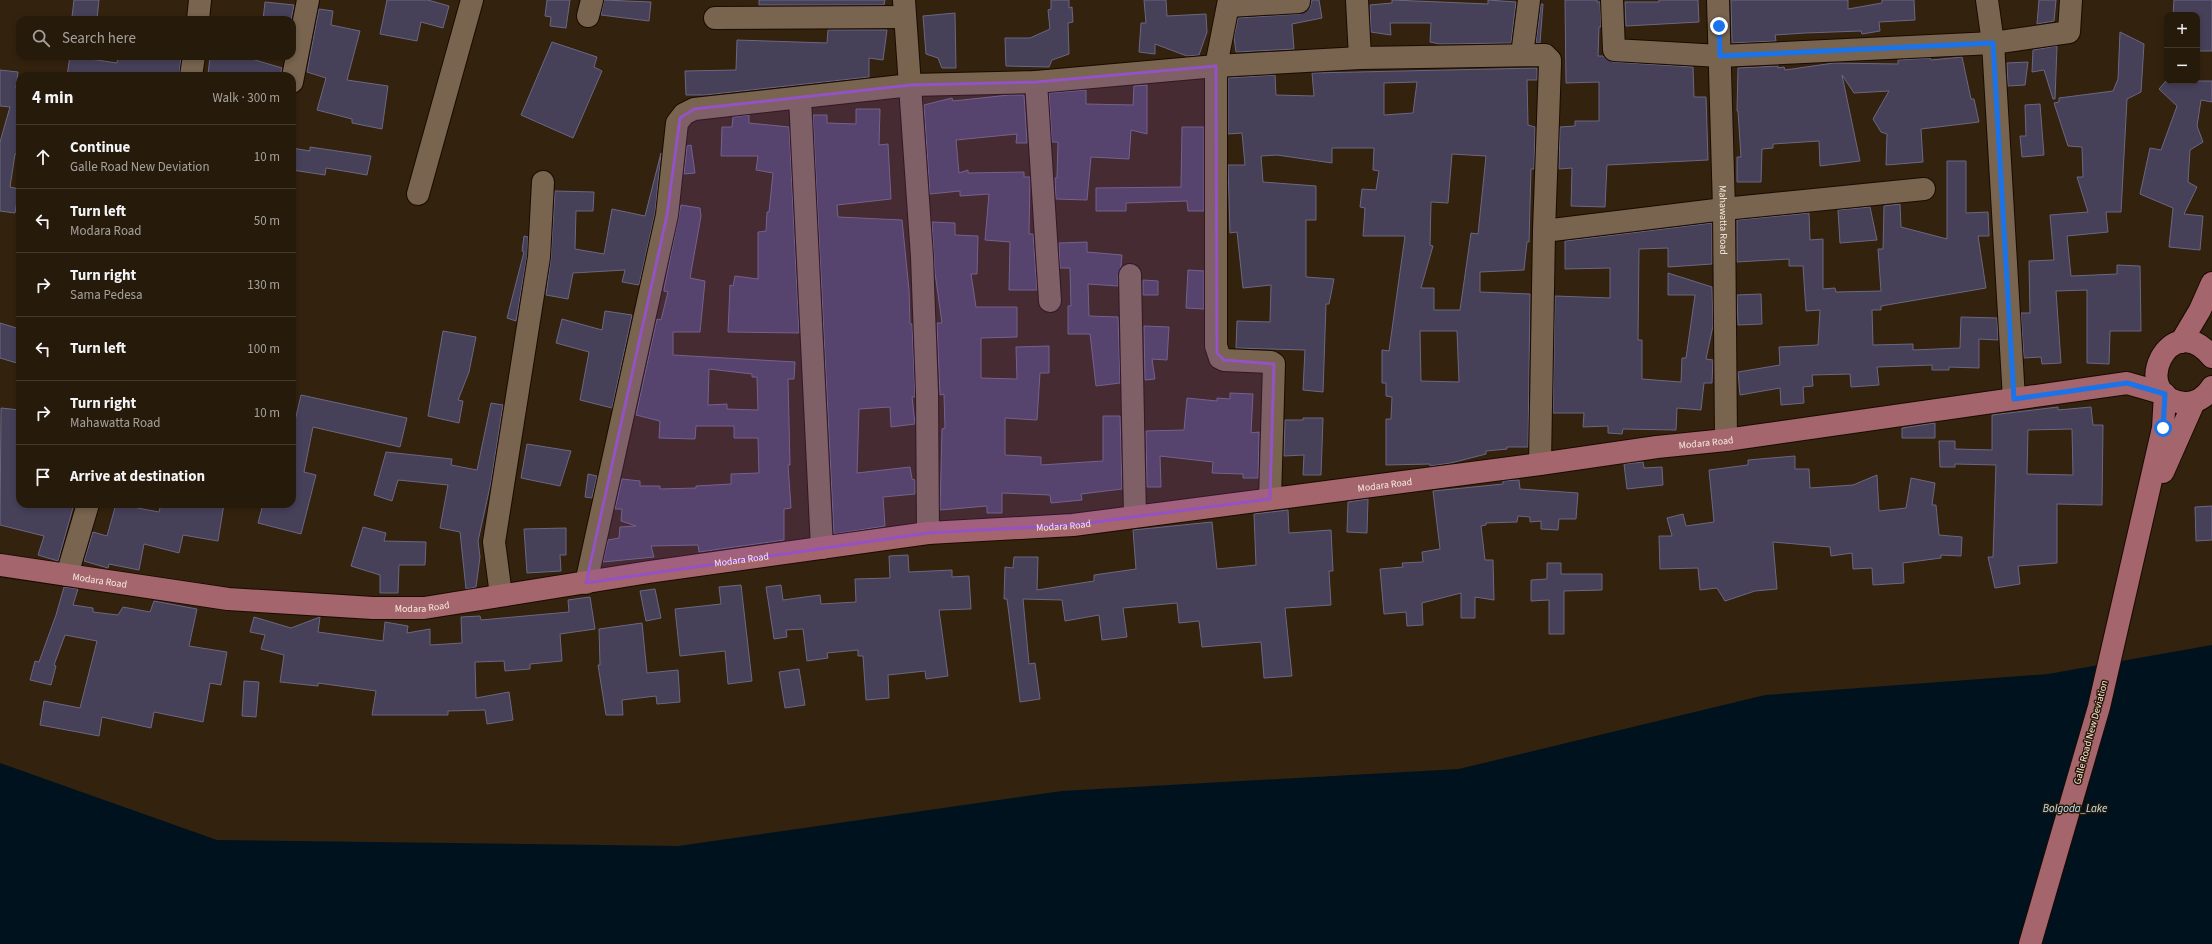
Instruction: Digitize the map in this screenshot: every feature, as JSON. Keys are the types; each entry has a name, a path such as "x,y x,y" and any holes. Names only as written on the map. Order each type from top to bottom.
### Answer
{"main road":[{"path":"2165,394 2156,378 2159,359 2173,347 2212,283"},
{"path":"2127,383 2173,347 2194,343 2211,348"},
{"name":"Modara Road","path":"0,565 228,599 373,608 424,608 501,595 928,533 1073,525 1540,464 1657,447 1726,440 2127,383 2165,394 2178,402 2194,402"},
{"path":"2194,402 2202,398 2212,387"},
{"name":"Galle Road New Deviation","path":"2030,944 2099,707 2163,428 2165,394"},
{"name":"Galle Road New Deviation","path":"2142,517 2194,402"}],"street":[{"path":"198,16 200,0"},
{"path":"294,72 308,0"},
{"path":"418,194 472,0"},
{"path":"1270,499 1274,364 1271,362 1224,360 1217,353 1216,66 1229,3 1299,2 1299,0"},
{"path":"1357,0 1360,58"},
{"path":"1522,55 1529,0"},
{"path":"1612,0 1614,50 1720,56 1993,43 2069,32 2071,0"},
{"name":"Mahawatta Road","path":"1718,0 1724,209 1726,440"},
{"path":"1987,0 1993,43 2014,399"},
{"path":"715,18 904,9 911,85 923,265 927,392 928,533"},
{"path":"586,583 667,215 677,123 684,114 694,109 911,85 1036,82 1216,66 1360,58 1522,55 1545,56 1550,60 1544,231 1540,464"},
{"path":"192,72 193,60"},
{"path":"1036,82 1050,301"},
{"path":"800,98 822,548"},
{"path":"501,595 494,542 539,257 543,182"},
{"path":"1544,231 1724,209 1924,189"},
{"path":"1130,274 1135,516"},
{"path":"67,575 87,508"}],"highlighted area":[{"path":"1216,66 1217,353 1224,360 1274,364 1270,499 1073,525 928,533 586,583 667,215 680,118 694,109 911,85 1036,82"}],"water":[{"name":"Bolgoda_Lake","path":"2212,645 2212,944 0,944 0,763 217,840 678,846 1062,791 1459,769 1765,695 2048,674"}],"building":[{"path":"74,0 99,0 97,16 72,16"},
{"path":"387,0 428,0 449,6 443,28 421,22 417,41 380,34"},
{"path":"547,0 570,0 566,28 550,26 551,17 545,16"},
{"path":"604,0 651,2 649,21 601,15"},
{"path":"759,0 885,0 884,5 759,5"},
{"path":"1051,0 1069,0 1069,8 1072,7 1073,22 1068,23 1069,54 1052,60 1049,67 1006,66 1005,38 1030,38 1050,29 1048,10 1051,9"},
{"path":"1144,0 1166,0 1167,16 1206,14 1207,32 1199,55 1187,56 1155,44 1155,54 1139,52 1141,23 1146,23"},
{"path":"1312,0 1319,0 1322,18 1292,24 1294,49 1236,52 1234,37 1238,18 1300,14 1310,8"},
{"path":"1392,0 1488,4 1488,0 1516,2 1511,43 1440,44 1430,42 1431,23 1390,23 1391,35 1371,32 1370,5 1392,3"},
{"path":"1565,0 1597,0 1597,2 1600,2 1601,27 1599,27 1598,56 1603,56 1613,62 1693,67 1694,97 1706,97 1708,160 1607,165 1605,207 1571,206 1572,168 1559,169 1560,127 1575,126 1575,121 1599,121 1599,82 1566,83"},
{"path":"1659,0 1698,0 1699,22 1626,26 1625,2 1659,2"},
{"path":"1731,0 1848,0 1848,9 1882,3 1882,0 1914,0 1915,20 1879,22 1880,31 1862,34 1861,31 1775,35 1776,41 1732,43"},
{"path":"2039,0 2056,0 2054,21 2037,24"},
{"path":"2174,0 2212,0 2212,51 2200,51 2200,12 2173,12"},
{"path":"265,2 294,5 292,16 263,16"},
{"path":"1541,4 1543,4 1540,43 1536,43"},
{"path":"319,9 333,11 331,25 360,31 347,80 388,86 382,129 352,123 352,119 317,110 326,78 307,72"},
{"path":"955,13 956,68 942,68 938,58 926,54 923,16"},
{"path":"828,30 887,30 883,60 869,58 869,77 705,95 686,95 685,71 736,70 737,40 827,43"},
{"path":"2120,32 2144,44 2141,92 2127,99 2121,212 2106,212 2108,232 2067,236 2071,276 2117,274 2117,265 2140,266 2141,331 2110,331 2109,364 2087,363 2087,290 2056,291 2061,363 2042,364 2041,357 2024,358 2021,313 2030,313 2029,261 2054,260 2050,215 2088,212 2077,177 2083,177 2082,147 2068,146 2054,103 2059,102 2059,98 2113,91 2118,79"},
{"path":"552,42 597,57 594,67 602,71 573,138 521,115"},
{"path":"2057,46 2055,99 2053,99 2044,70 2032,72 2033,50"},
{"path":"1962,57 1971,99 1974,99 1979,122 1921,129 1923,162 1886,165 1887,134 1881,132 1873,119 1889,91 1854,93 1842,75 1860,161 1820,166 1819,141 1773,144 1773,148 1762,149 1761,182 1737,182 1737,157 1741,157 1737,111 1738,68 1778,66 1778,68 1784,67 1785,70 1834,63 1898,64 1898,60 1930,58 1931,60"},
{"path":"69,60 97,60 117,63 117,60 181,60 179,72 68,72"},
{"path":"210,60 255,60 282,68 281,72 208,72"},
{"path":"2028,62 2025,85 2008,86 2007,63"},
{"path":"1537,68 1537,80 1527,80 1528,125 1535,127 1534,169 1531,169 1529,242 1527,242 1524,270 1480,272 1480,292 1530,294 1528,447 1507,447 1507,449 1486,451 1486,454 1451,463 1430,466 1430,464 1386,465 1386,419 1391,419 1392,397 1386,396 1386,383 1382,383 1382,350 1389,351 1405,236 1363,236 1365,208 1360,207 1362,189 1376,190 1379,171 1373,170 1374,148 1332,148 1332,163 1277,155 1261,156 1263,182 1316,186 1316,220 1306,220 1306,277 1334,279 1329,304 1326,304 1323,392 1303,390 1305,350 1236,348 1237,321 1270,322 1271,285 1243,288 1237,232 1230,233 1228,165 1245,165 1242,133 1228,134 1228,78 1275,75 1276,95 1314,96 1312,73","holes":["1417,82 1413,113 1384,115 1384,83","1452,154 1486,156 1478,234 1471,233 1460,310 1434,310 1434,288 1421,288 1433,246 1430,245 1431,202 1448,203","1420,331 1457,331 1459,382 1421,381"]},
{"path":"0,70 18,72 16,72 16,154 10,187 16,188 15,213 0,211 0,142 10,107 0,106"},
{"path":"2200,81 2212,81 2212,102 2201,100 2197,126 2203,142 2190,150 2188,182 2197,187 2184,214 2203,216 2200,250 2169,247 2173,208 2140,194 2150,148 2161,150 2177,106 2159,89 2164,83 2200,84"},
{"path":"1147,85 1147,134 1131,130 1129,159 1091,157 1087,200 1056,199 1055,178 1057,178 1058,142 1052,142 1049,93 1086,90 1086,104 1133,105 1134,86"},
{"path":"1009,95 1024,95 1027,143 1016,143 1017,134 956,140 959,173 968,170 968,173 1024,172 1024,177 1030,177 1029,234 1033,234 1037,290 1009,290 1010,242 985,240 989,194 960,196 960,191 930,194 924,105 952,98 953,101"},
{"path":"2040,104 2044,155 2022,157 2020,136 2026,136 2025,105"},
{"path":"856,109 880,109 879,145 888,144 891,199 837,205 838,217 902,220 909,290 910,324 912,324 915,397 912,397 915,424 891,427 890,407 859,409 857,473 910,467 912,479 915,480 915,494 883,497 885,526 834,534 813,115 827,115 827,123 856,124"},
{"path":"749,115 749,123 789,127 799,333 728,332 730,285 733,286 735,276 758,279 758,232 766,231 767,212 769,212 773,173 756,170 758,156 721,156 722,127 732,127 733,117"},
{"path":"1182,127 1204,127 1204,211 1188,211 1187,201 1126,203 1126,211 1096,211 1096,188 1181,187"},
{"path":"691,145 695,173 684,174 687,146"},
{"path":"310,147 371,156 367,175 326,168 325,175 296,171 296,149 310,151"},
{"path":"661,153 655,213 639,285 622,282 625,270 573,273 568,299 546,295 551,258 555,191 594,192 593,211 576,211 575,249 604,254 612,209 645,216"},
{"path":"1947,161 1966,161 1966,213 1988,212 1989,236 1978,236 1986,288 1881,306 1881,310 1872,310 1873,345 1913,344 1913,350 1960,348 1961,317 1997,318 1998,340 1979,339 1979,368 1949,367 1949,370 1932,370 1932,365 1877,367 1879,385 1851,387 1850,374 1812,375 1813,386 1803,387 1804,403 1781,405 1780,388 1740,395 1738,372 1780,365 1779,347 1818,345 1820,310 1806,311 1803,266 1789,266 1789,259 1737,262 1737,220 1809,213 1810,240 1823,239 1823,289 1835,288 1836,292 1881,291 1878,249 1883,249 1884,206 1900,204 1901,227 1947,239"},
{"path":"681,205 700,208 701,216 690,278 705,281 700,332 673,332 673,355 795,362 794,379 788,379 790,465 788,465 791,508 784,509 784,540 699,552 698,545 651,546 654,557 603,562 608,540 619,538 620,527 636,526 621,521 622,509 615,509 622,479 640,481 640,486 660,486 660,489 696,488 696,486 731,484 731,474 759,473 758,438 734,438 734,426 696,426 695,439 659,438 660,421 636,415 657,319 661,320 668,292 664,291","holes":["709,369 752,374 752,377 757,377 758,410 727,409 727,404 708,405"]},
{"path":"1870,207 1877,240 1840,243 1838,210"},
{"path":"932,222 955,223 955,235 978,236 977,274 971,274 976,307 1017,307 1017,337 981,338 981,378 1017,379 1016,347 1049,346 1049,373 1040,373 1037,420 1005,418 1005,455 1041,457 1041,465 1103,461 1103,416 1120,416 1122,489 1081,494 1082,500 1051,503 1050,495 1002,493 1002,513 987,513 987,506 940,510 942,429 945,428 944,394 940,395 937,323 942,323 935,273"},
{"path":"1712,223 1712,264 1668,267 1668,248 1639,249 1638,340 1642,340 1642,379 1681,382 1682,358 1686,358 1695,295 1668,295 1668,273 1712,287 1713,326 1706,359 1713,360 1712,383 1704,383 1701,410 1677,408 1676,430 1623,429 1622,434 1608,433 1608,426 1583,427 1584,413 1553,413 1555,296 1610,298 1610,268 1565,269 1565,241"},
{"path":"524,236 528,237 527,256 516,321 507,318 524,252 522,251"},
{"path":"1087,242 1087,252 1122,255 1121,267 1118,275 1118,286 1088,284 1089,316 1118,317 1120,383 1096,386 1090,334 1068,334 1068,306 1071,306 1070,268 1060,268 1059,243"},
{"path":"1188,270 1204,271 1204,309 1186,308"},
{"path":"1143,280 1158,281 1158,295 1143,295"},
{"path":"1761,294 1762,324 1738,325 1737,295"},
{"path":"605,311 632,315 612,408 580,400 589,352 556,343 562,319 602,330"},
{"path":"0,323 16,328 16,363 0,358"},
{"path":"1144,326 1169,327 1167,360 1152,359 1155,379 1145,380"},
{"path":"443,331 476,337 469,372 458,400 463,401 459,423 428,416"},
{"path":"1230,393 1253,394 1251,433 1259,432 1258,478 1243,478 1243,474 1212,473 1213,462 1160,456 1161,487 1147,487 1146,431 1184,430 1187,398 1217,401 1217,398 1230,399"},
{"path":"301,395 407,418 400,447 313,427 304,472 316,475 301,534 258,523 262,508 296,508 296,417"},
{"path":"491,403 503,405 491,482 478,541 480,557 476,587 466,589 460,532 440,528 448,485 398,480 392,501 374,495 386,452 452,459 451,465 477,470"},
{"path":"2058,407 2058,410 2091,407 2093,425 2103,425 2102,505 2057,504 2057,563 2018,566 2020,584 1995,588 1988,557 1993,557 1996,465 1955,464 1955,467 1940,467 1939,441 1955,441 1955,449 1992,450 1992,415","holes":["2072,429 2073,475 2027,474 2028,430"]},
{"path":"1,408 16,410 16,508 73,508 58,561 38,555 44,536 0,525"},
{"path":"1303,418 1323,418 1321,475 1303,475 1304,455 1284,456 1285,420 1303,420"},
{"path":"1935,423 1935,438 1902,438 1902,428"},
{"path":"527,444 571,451 560,486 521,478"},
{"path":"1795,456 1795,469 1809,469 1810,488 1853,485 1877,475 1879,511 1906,508 1911,478 1935,483 1932,505 1936,505 1939,535 1962,537 1961,556 1941,555 1941,558 1903,563 1904,583 1873,585 1872,568 1853,569 1852,553 1831,556 1830,547 1773,542 1777,589 1755,591 1725,601 1717,588 1700,590 1698,568 1660,569 1659,536 1672,536 1667,518 1683,514 1686,526 1714,522 1709,470 1748,465 1748,460"},
{"path":"1643,462 1644,468 1662,467 1663,485 1627,489 1624,464"},
{"path":"588,474 597,476 592,498 585,497"},
{"path":"1519,480 1520,489 1578,493 1576,519 1559,519 1558,530 1541,529 1541,521 1530,522 1530,517 1518,516 1517,522 1486,523 1486,525 1481,526 1485,560 1493,560 1494,600 1475,597 1475,618 1461,618 1461,593 1422,603 1423,625 1407,626 1406,612 1384,614 1380,569 1403,567 1402,563 1423,562 1422,552 1440,549 1433,491 1503,484 1503,481"},
{"path":"1368,499 1367,533 1347,532 1348,502"},
{"path":"2212,506 2212,540 2196,541 2195,507"},
{"path":"115,508 138,508 159,512 160,508 223,508 218,541 183,535 179,553 144,544 139,570 109,564 108,568 84,561 93,532 107,536"},
{"path":"1288,510 1289,533 1331,530 1333,571 1329,571 1331,605 1285,608 1292,676 1264,678 1261,642 1202,647 1199,621 1179,623 1177,603 1123,608 1127,637 1102,640 1099,615 1065,621 1062,600 1023,599 1029,664 1035,663 1040,699 1020,702 1007,599 1004,599 1005,567 1013,568 1014,557 1038,557 1037,590 1094,581 1094,575 1136,569 1133,530 1212,522 1217,569 1256,565 1254,514"},
{"path":"363,527 386,533 384,541 426,542 425,565 399,565 398,593 380,593 380,575 351,566"},
{"path":"566,528 566,555 560,555 561,571 527,573 524,529"},
{"path":"908,555 909,572 952,570 952,577 969,576 971,609 939,610 948,676 926,679 925,671 888,675 889,698 866,700 863,656 858,656 858,650 827,653 828,658 807,661 803,629 786,630 787,637 774,639 766,587 781,585 783,600 820,595 821,604 856,602 855,579 890,578 889,556"},
{"path":"1547,563 1561,563 1561,574 1602,574 1602,590 1564,591 1564,634 1549,634 1549,600 1531,601 1531,580 1547,579"},
{"path":"741,585 752,681 728,684 725,651 680,656 675,609 721,604 719,587"},
{"path":"64,587 78,589 73,605 93,608 93,612 118,615 123,607 150,612 154,601 197,609 189,646 227,652 221,685 210,683 203,722 154,712 151,728 102,717 99,736 40,725 44,701 80,708 97,641 65,635 54,665 56,666 51,685 30,680 35,661 39,662 56,615"},
{"path":"655,589 661,618 646,621 640,591"},
{"path":"590,597 595,629 560,634 562,661 530,664 530,669 505,671 504,661 475,662 476,698 509,692 513,720 487,724 485,710 448,711 448,715 372,715 376,691 318,683 318,686 280,682 284,655 261,649 265,635 250,632 254,617 291,628 320,617 318,632 383,641 385,622 408,626 407,633 430,629 430,645 462,643 461,617 480,616 481,620 569,612 568,600"},
{"path":"642,623 647,673 678,670 680,702 657,704 656,696 622,700 623,715 606,715 598,665 600,665 599,629"},
{"path":"799,669 805,705 785,708 779,672"},
{"path":"244,681 259,682 256,717 242,716"}],"route":[{"path":"1719,26 1720,56 1993,43 2014,399 2127,383 2165,394 2163,428"}]}
